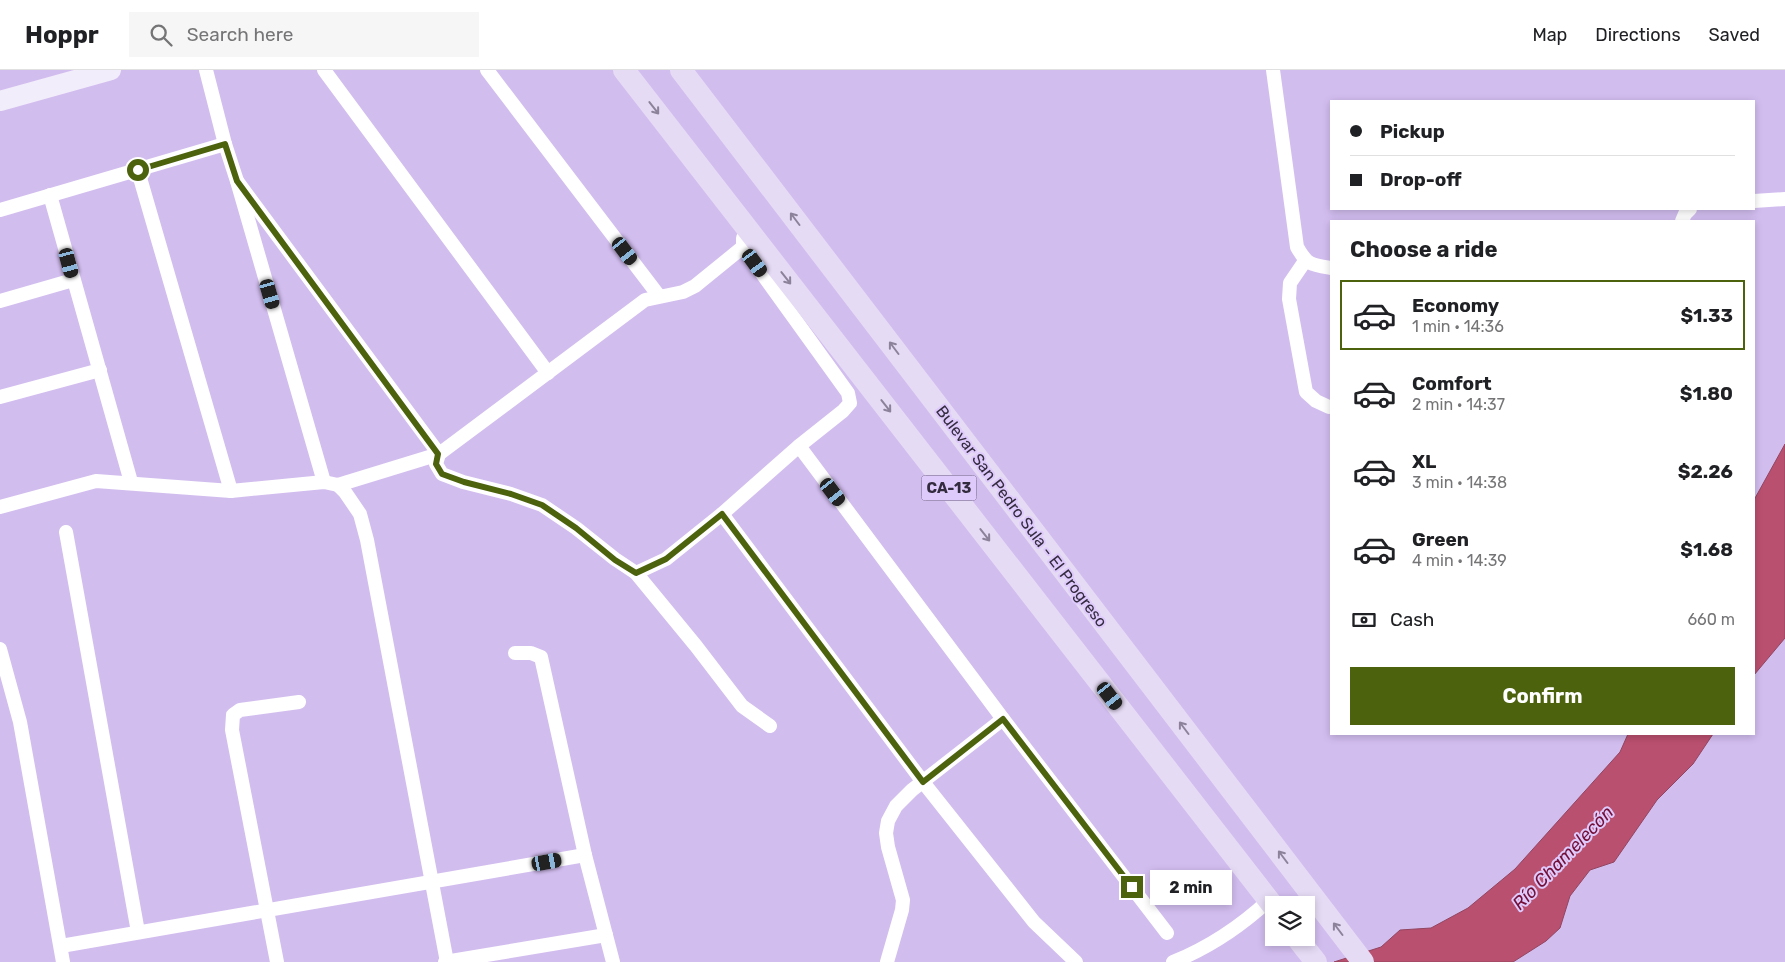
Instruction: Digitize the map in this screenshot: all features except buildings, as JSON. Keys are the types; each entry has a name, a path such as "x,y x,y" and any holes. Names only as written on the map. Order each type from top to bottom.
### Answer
{"main road":[{"name":"CA-13","path":"624,70 1266,896"},
{"name":"Bulevar San Pedro Sula - El Progreso","path":"681,70 1363,962"},
{"path":"1303,946 1316,962"}],"street":[{"path":"0,102 111,70"},
{"path":"206,70 225,144 331,483 345,492 360,514 367,540 447,962 606,935"},
{"path":"324,70 548,373"},
{"path":"487,70 659,296"},
{"path":"1273,70 1297,247 1305,261 1330,268"},
{"path":"0,210 225,144"},
{"path":"138,170 231,491"},
{"path":"237,181 438,454 436,464 442,474 542,505 576,528 615,560 636,573 742,706 770,726"},
{"path":"50,195 131,482"},
{"path":"1755,201 1785,199"},
{"path":"636,573 666,559 722,514 850,403 848,393 743,247 744,223"},
{"path":"0,507 96,481 131,482 231,491 331,483 438,454 645,300 683,292 695,286 743,247"},
{"path":"1305,261 1290,283 1289,299 1306,392 1316,401 1329,406"},
{"path":"0,301 73,280"},
{"path":"0,397 100,370"},
{"path":"799,446 1003,719 1167,933"},
{"path":"722,514 923,782 1034,922 1076,962"},
{"path":"66,532 138,932"},
{"path":"0,649 20,722 63,962"},
{"path":"515,653 531,653 541,657 586,855 613,962"},
{"path":"277,962 232,730 232,715 240,710 299,702"},
{"path":"887,962 902,910 903,900 888,847 886,832 888,822 896,806 923,782 1003,719"},
{"path":"61,946 586,855"},
{"path":"1173,962 1200,951 1227,935 1265,907"}],"water":[{"path":"1785,444 1785,638 1755,674 1755,498"},
{"name":"Río Chamelecón","path":"1628,735 1712,735 1693,764 1657,800 1614,862 1590,870 1570,896 1560,928 1546,941 1513,962 1334,962 1381,947 1400,930 1431,928 1468,908 1515,869 1620,752"}],"route":[{"path":"138,170 225,144 237,181 438,454 436,464 442,474 542,505 576,528 615,560 636,573 666,559 722,514 923,782 1003,719 1132,887"}]}
